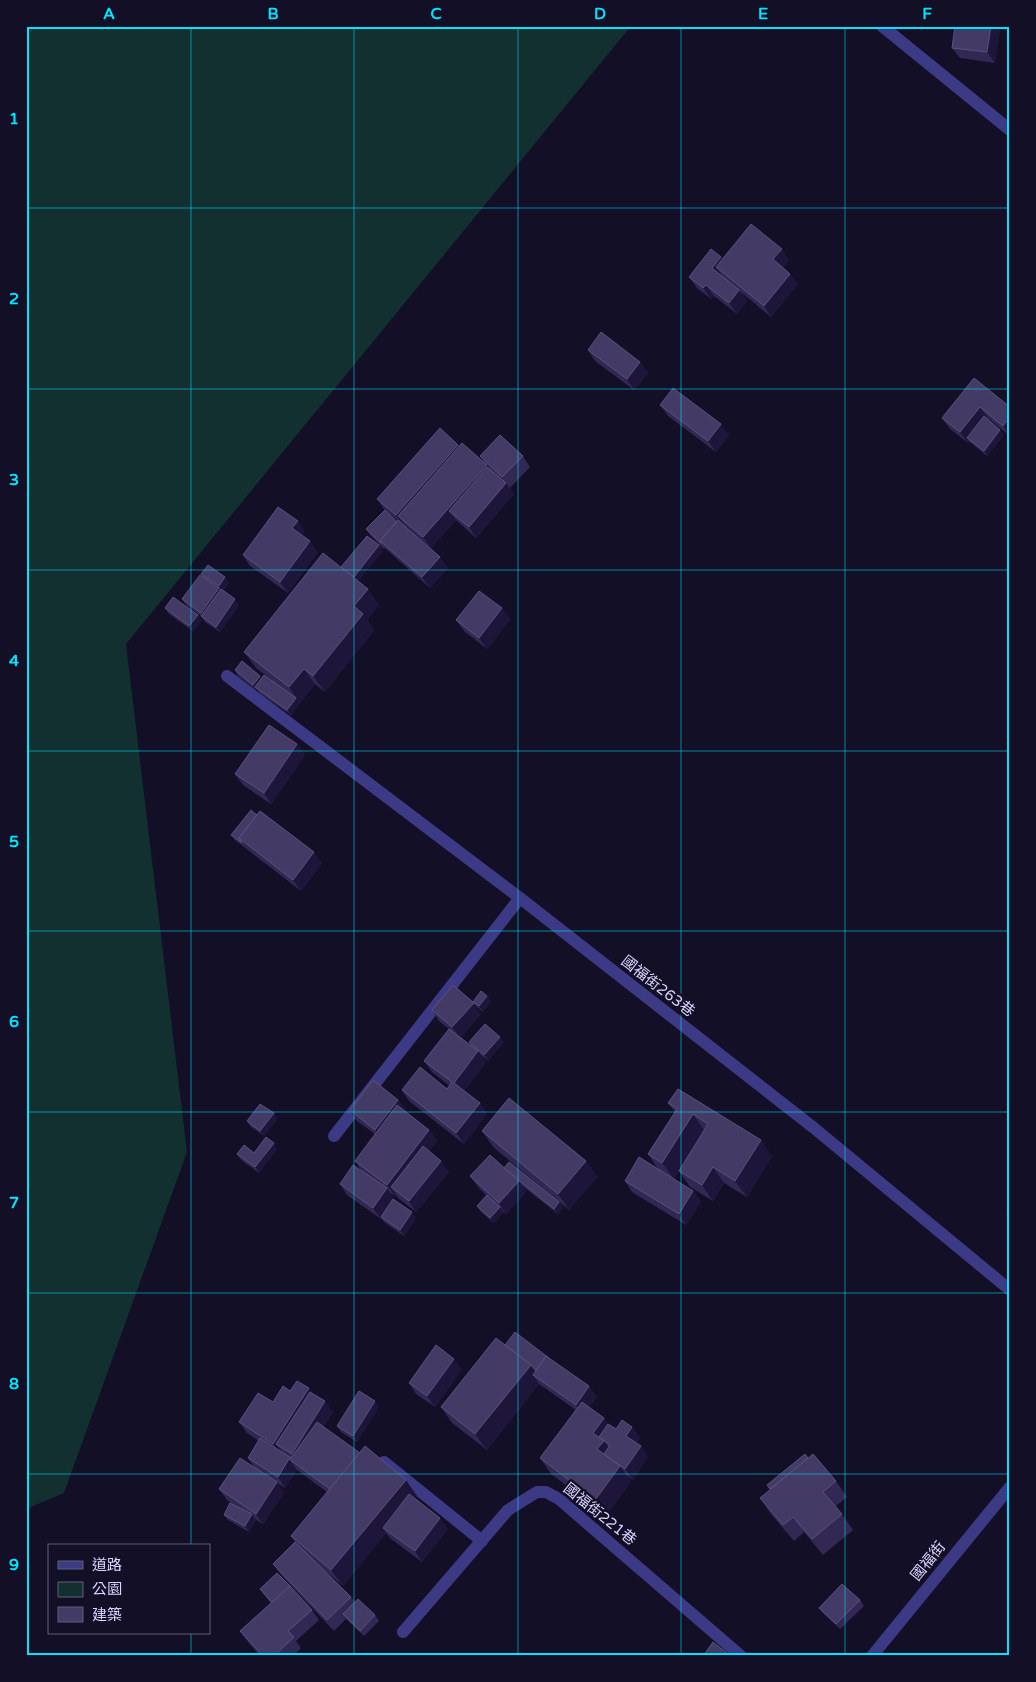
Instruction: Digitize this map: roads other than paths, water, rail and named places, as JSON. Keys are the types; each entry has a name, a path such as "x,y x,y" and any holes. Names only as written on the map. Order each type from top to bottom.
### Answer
{"street":[{"path":"882,26 1010,130"},
{"name":"國福街263巷","path":"226,676 520,898 814,1128 1010,1290"},
{"path":"334,1136 520,898"},
{"path":"384,1462 482,1541"},
{"name":"國福街","path":"872,1656 1010,1487"},
{"name":"國福街221巷","path":"403,1632 508,1510 537,1492 546,1492 559,1498 741,1656"}]}
